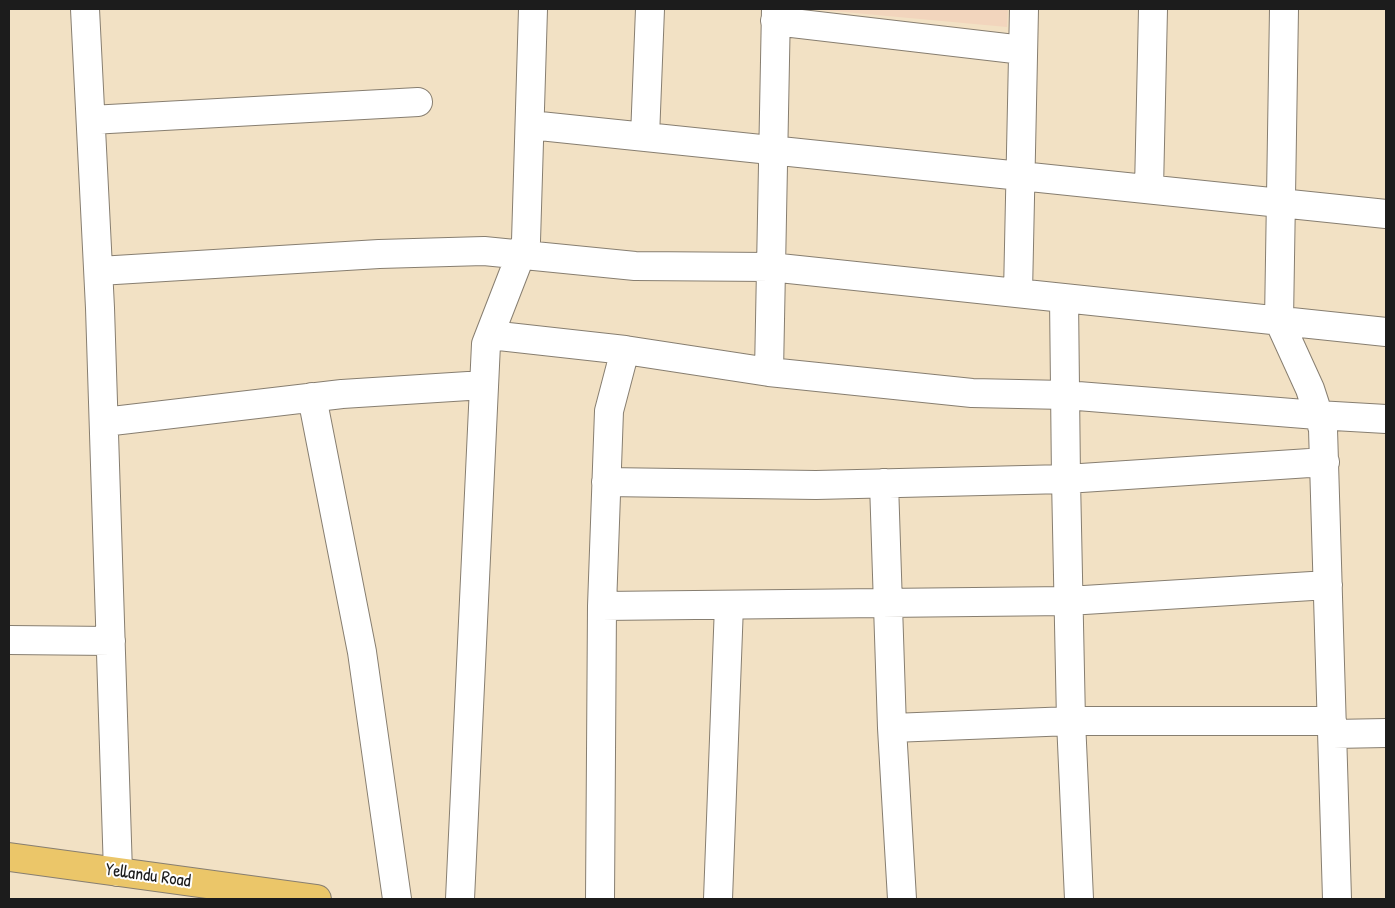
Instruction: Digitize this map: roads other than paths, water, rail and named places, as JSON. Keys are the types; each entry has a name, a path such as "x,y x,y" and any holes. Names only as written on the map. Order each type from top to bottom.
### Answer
{"main road":[{"name":"Yellandu Road","path":"9,857 317,899"}],"street":[{"path":"86,9 99,271 118,872"},
{"path":"460,899 486,344 526,241 533,9"},
{"path":"645,137 650,9"},
{"path":"1018,293 1024,9"},
{"path":"1149,189 1153,9"},
{"path":"1284,9 1279,320 1310,389 1323,429 1337,899"},
{"path":"769,372 776,15 1023,50"},
{"path":"91,120 418,102"},
{"path":"530,125 1386,214"},
{"path":"99,271 379,254 484,251 635,266 770,267 1386,332"},
{"path":"1064,298 1068,601 1079,899"},
{"path":"490,335 625,350 769,372 972,392 1065,394 1317,415 1386,418"},
{"path":"600,899 602,606 609,411 625,350"},
{"path":"104,422 342,394 484,385"},
{"path":"312,397 362,652 398,899"},
{"path":"606,482 816,485 1066,479 1325,462"},
{"path":"884,484 892,728 902,899"},
{"path":"602,606 1068,601 1328,585"},
{"path":"718,899 729,606"},
{"path":"9,640 111,641"},
{"path":"892,728 1071,721 1333,728 1386,733"}]}
